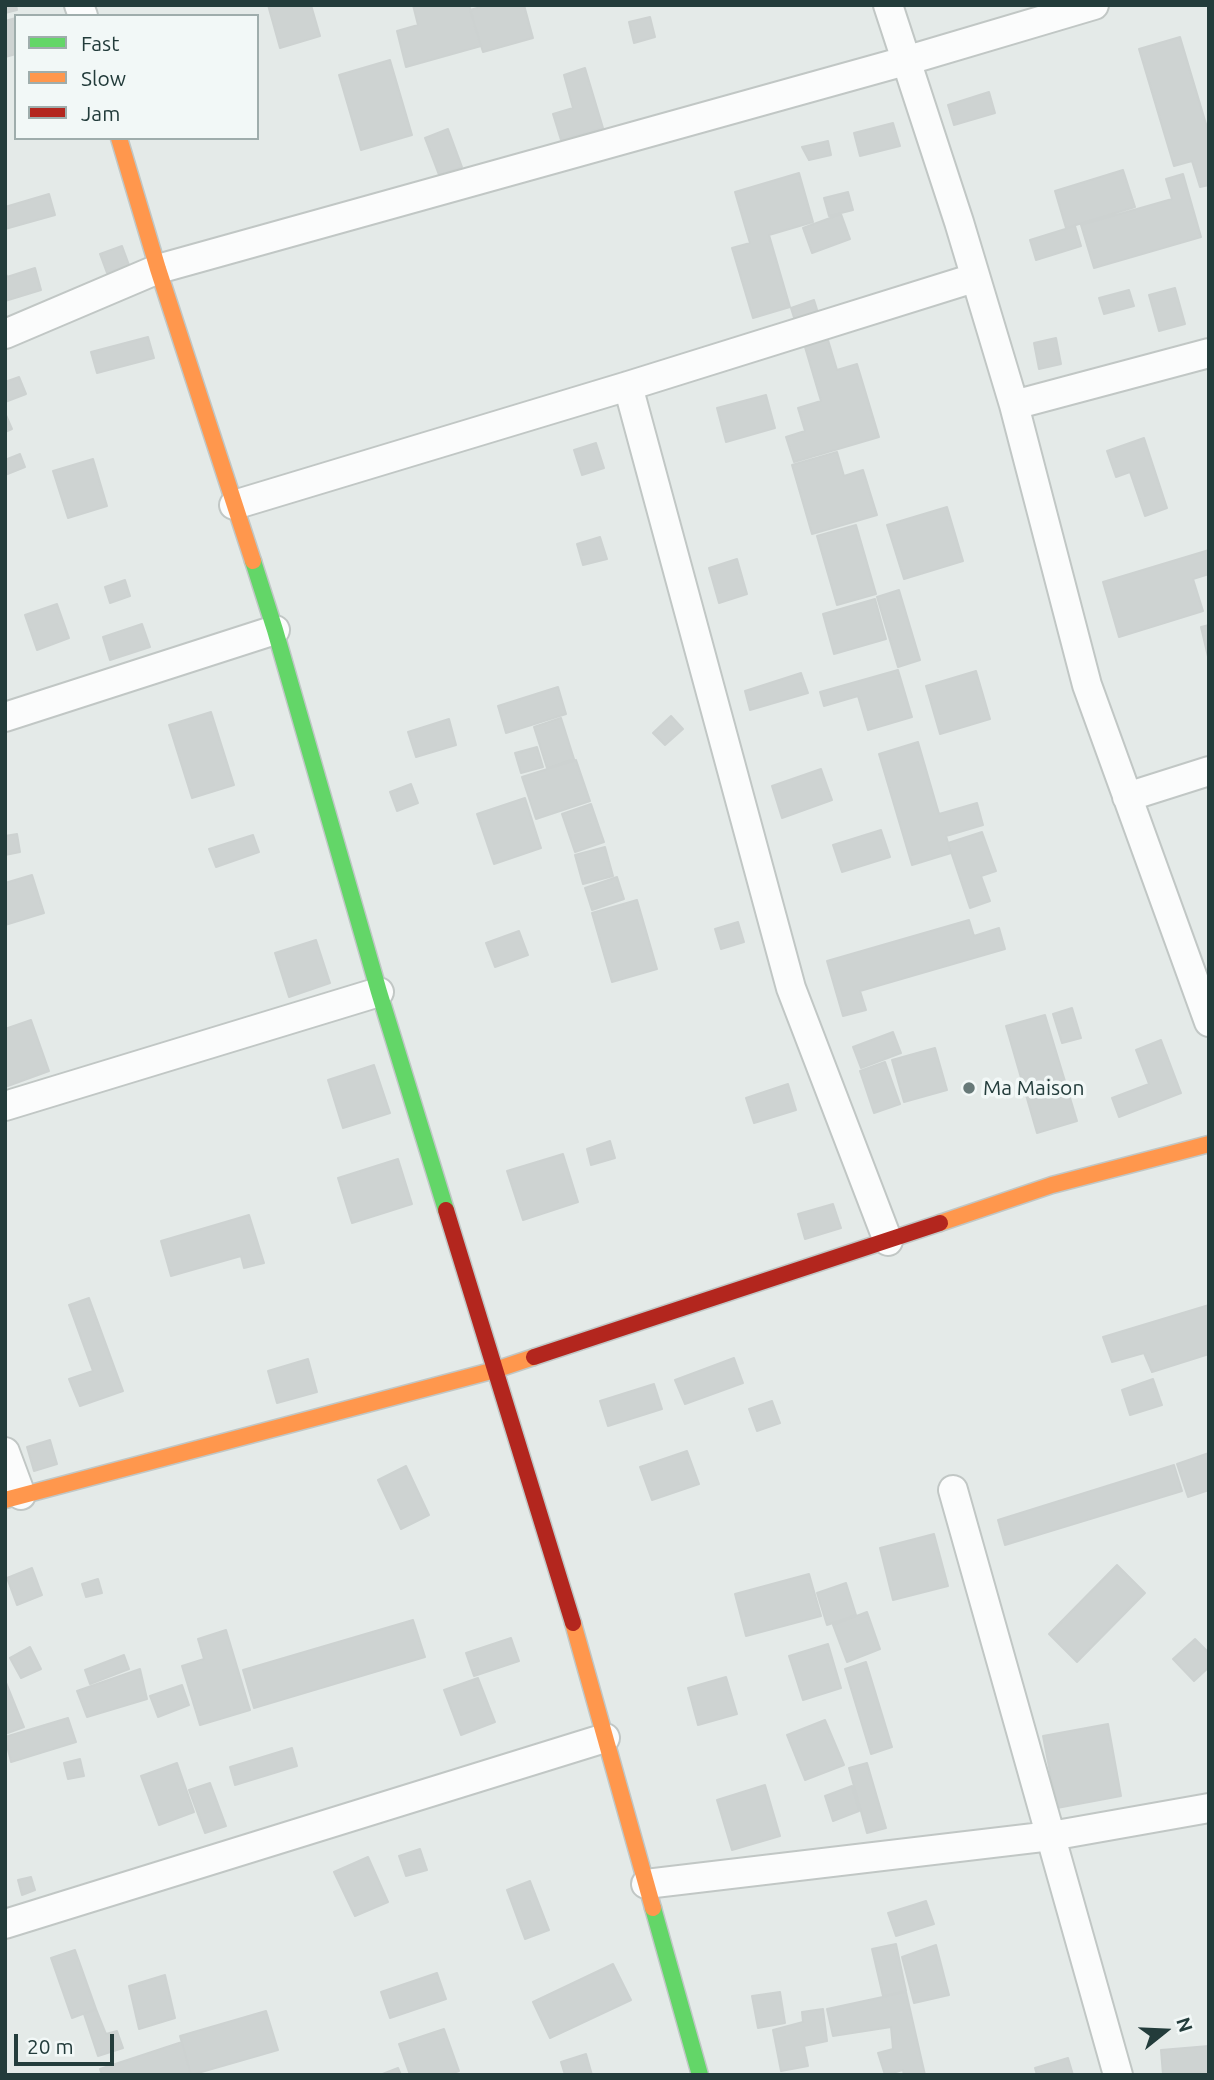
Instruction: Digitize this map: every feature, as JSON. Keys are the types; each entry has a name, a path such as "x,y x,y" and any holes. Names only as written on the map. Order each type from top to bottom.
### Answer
{"street":[{"path":"888,5 959,222 1014,405 1087,685 1209,1022"},
{"path":"5,334 158,269 905,61 1094,5"},
{"path":"120,140 158,269 275,630 379,992 566,1598 700,2075"},
{"path":"233,505 974,278"},
{"path":"1014,405 1209,353"},
{"path":"628,386 791,988 888,1241"},
{"path":"5,717 275,630"},
{"path":"1127,797 1209,771"},
{"path":"5,1106 379,992"},
{"path":"5,1452 13,1498 495,1370 1052,1185 1209,1144"},
{"path":"953,1490 1118,2075"},
{"path":"5,1924 605,1738"},
{"path":"646,1884 1051,1836 1209,1808"}],"building":[{"path":"5,5 16,5 17,10 5,13"},
{"path":"268,5 311,5 320,36 280,48"},
{"path":"413,5 469,5 481,46 406,67 397,31 418,25"},
{"path":"488,5 524,5 533,38 483,52 470,10"},
{"path":"650,17 655,37 634,43 629,22"},
{"path":"14,19 14,55 5,57 5,21"},
{"path":"1180,37 1209,134 1209,185 1200,187 1192,161 1174,166 1139,49"},
{"path":"390,60 412,135 361,150 339,75"},
{"path":"585,68 603,128 561,140 553,114 573,108 564,75"},
{"path":"989,92 995,113 954,125 948,105"},
{"path":"893,123 900,146 860,156 854,133"},
{"path":"448,129 462,167 439,175 425,138"},
{"path":"828,141 831,155 809,160 802,147"},
{"path":"1123,170 1135,207 1066,228 1055,191"},
{"path":"799,173 813,222 769,235 790,307 753,318 732,248 750,243 735,192"},
{"path":"1183,174 1201,237 1094,268 1081,225 1172,199 1166,179"},
{"path":"848,192 853,210 829,216 824,198"},
{"path":"49,194 55,215 5,229 5,207"},
{"path":"841,214 850,239 812,253 803,228"},
{"path":"1075,226 1081,246 1036,260 1030,240"},
{"path":"122,246 129,265 107,273 100,254"},
{"path":"35,268 41,290 5,301 5,271 7,277"},
{"path":"1175,288 1185,324 1159,331 1149,295"},
{"path":"1129,290 1134,306 1104,314 1099,298"},
{"path":"814,300 819,316 796,324 791,308"},
{"path":"825,330 837,370 857,364 879,437 794,462 786,437 805,431 798,408 821,401 802,337"},
{"path":"148,337 154,358 97,373 91,352"},
{"path":"1056,338 1061,364 1039,369 1034,343"},
{"path":"19,377 26,394 5,402 5,382"},
{"path":"766,395 775,428 726,442 717,408"},
{"path":"5,413 12,429 5,432"},
{"path":"1144,438 1167,508 1145,516 1130,472 1116,477 1107,451"},
{"path":"596,443 604,468 582,475 574,450"},
{"path":"837,452 844,476 863,470 877,515 812,534 792,465"},
{"path":"20,454 25,467 5,475 5,460"},
{"path":"93,459 107,506 68,518 53,471"},
{"path":"947,507 963,561 904,579 887,525"},
{"path":"856,525 876,594 837,605 817,536"},
{"path":"600,537 607,559 583,565 577,544"},
{"path":"1209,550 1209,574 1193,579 1203,611 1119,637 1103,582"},
{"path":"737,559 747,594 719,603 709,568"},
{"path":"125,580 130,596 110,603 105,587"},
{"path":"899,590 920,660 898,667 877,597"},
{"path":"875,599 886,639 834,654 823,614"},
{"path":"57,604 69,638 37,650 25,615"},
{"path":"142,624 150,647 110,660 103,637"},
{"path":"1209,625 1209,661 1201,627"},
{"path":"898,670 912,717 868,730 858,696 824,706 820,692"},
{"path":"976,671 990,719 940,734 926,686"},
{"path":"801,673 808,693 750,710 745,691"},
{"path":"558,687 566,714 506,733 498,706"},
{"path":"211,712 234,785 192,798 169,725"},
{"path":"671,716 683,729 665,745 653,733"},
{"path":"561,718 574,759 547,768 534,727"},
{"path":"449,719 456,745 416,757 408,732"},
{"path":"918,742 939,814 977,803 983,825 946,836 951,853 912,865 879,754"},
{"path":"537,747 543,767 521,773 515,753"},
{"path":"576,760 590,801 536,819 522,777"},
{"path":"821,769 832,800 782,818 772,786"},
{"path":"411,784 418,803 397,811 390,792"},
{"path":"525,798 541,848 494,864 477,814"},
{"path":"591,804 604,842 575,852 562,814"},
{"path":"881,830 890,857 842,872 833,845"},
{"path":"982,832 996,871 981,876 990,901 970,908 948,843"},
{"path":"17,834 20,852 5,855 5,836"},
{"path":"253,835 259,852 216,867 209,849"},
{"path":"605,847 613,876 583,884 575,855"},
{"path":"32,875 44,913 5,925 5,883"},
{"path":"617,877 624,899 592,910 585,888"},
{"path":"637,900 657,969 612,982 592,913"},
{"path":"969,920 974,936 999,928 1005,949 860,991 866,1010 843,1016 827,961"},
{"path":"738,922 744,942 721,949 715,929"},
{"path":"519,931 528,955 495,967 486,943"},
{"path":"316,940 330,983 289,997 275,953"},
{"path":"1072,1008 1081,1038 1062,1043 1053,1014"},
{"path":"1045,1015 1077,1121 1037,1133 1006,1026"},
{"path":"31,1020 49,1071 5,1087 5,1029"},
{"path":"893,1032 901,1053 861,1068 853,1047"},
{"path":"1161,1040 1181,1093 1119,1117 1112,1098 1149,1084 1136,1050"},
{"path":"935,1048 947,1090 904,1102 892,1060"},
{"path":"885,1062 900,1104 874,1113 860,1071"},
{"path":"374,1065 390,1113 343,1128 328,1080"},
{"path":"788,1084 796,1110 754,1123 746,1098"},
{"path":"610,1141 615,1158 591,1165 587,1149"},
{"path":"563,1154 578,1202 523,1220 507,1171"},
{"path":"398,1159 412,1204 352,1223 338,1178"},
{"path":"833,1204 841,1228 805,1239 798,1214"},
{"path":"249,1215 264,1263 244,1268 241,1256 171,1276 161,1241"},
{"path":"89,1298 123,1391 80,1406 69,1379 93,1371 69,1305"},
{"path":"1209,1305 1209,1354 1152,1372 1144,1353 1112,1362 1103,1337"},
{"path":"734,1358 743,1383 685,1404 675,1380"},
{"path":"308,1359 317,1392 277,1403 268,1371"},
{"path":"1153,1379 1162,1405 1130,1415 1122,1390"},
{"path":"654,1384 662,1409 608,1426 600,1401"},
{"path":"772,1401 780,1423 757,1431 749,1409"},
{"path":"50,1440 57,1464 34,1471 27,1447"},
{"path":"687,1451 699,1484 652,1500 640,1467"},
{"path":"1209,1453 1209,1490 1188,1497 1177,1464"},
{"path":"1174,1465 1182,1491 1005,1545 998,1520"},
{"path":"406,1466 429,1515 401,1529 378,1480"},
{"path":"934,1534 948,1586 893,1600 880,1548"},
{"path":"1117,1565 1145,1593 1077,1662 1049,1634"},
{"path":"32,1568 42,1595 17,1605 7,1578"},
{"path":"809,1574 821,1616 746,1636 735,1594"},
{"path":"98,1579 102,1593 86,1597 82,1584"},
{"path":"846,1583 856,1615 827,1625 817,1593"},
{"path":"867,1612 880,1649 847,1662 833,1625"},
{"path":"413,1620 425,1657 254,1708 243,1670"},
{"path":"226,1630 250,1710 200,1725 182,1666 204,1659 198,1639"},
{"path":"511,1638 519,1661 474,1676 466,1653"},
{"path":"1195,1639 1209,1653 1209,1667 1194,1681 1173,1659"},
{"path":"828,1644 841,1688 803,1700 789,1656"},
{"path":"30,1647 41,1669 21,1678 10,1658"},
{"path":"124,1655 129,1669 90,1684 85,1670"},
{"path":"866,1662 892,1747 871,1754 845,1669"},
{"path":"140,1669 147,1699 87,1717 77,1691"},
{"path":"726,1677 737,1714 698,1725 688,1688"},
{"path":"478,1678 495,1722 461,1735 444,1690"},
{"path":"5,1680 24,1727 5,1734"},
{"path":"182,1685 189,1705 158,1717 150,1696"},
{"path":"68,1718 76,1742 11,1762 5,1737"},
{"path":"825,1720 844,1765 805,1780 787,1735"},
{"path":"1108,1724 1121,1796 1057,1808 1043,1736"},
{"path":"292,1748 297,1766 235,1785 230,1767"},
{"path":"80,1759 84,1776 68,1779 64,1763"},
{"path":"177,1763 194,1812 159,1825 141,1776"},
{"path":"867,1763 886,1828 867,1833 849,1768"},
{"path":"210,1783 226,1826 205,1833 189,1790"},
{"path":"765,1785 780,1836 732,1850 717,1800"},
{"path":"852,1786 859,1811 833,1821 825,1796"},
{"path":"420,1849 427,1870 406,1876 399,1856"},
{"path":"368,1857 388,1902 355,1916 334,1872"},
{"path":"31,1877 35,1890 22,1895 18,1880"},
{"path":"530,1881 549,1930 525,1939 507,1890"},
{"path":"926,1901 934,1924 896,1936 888,1913"},
{"path":"896,1944 906,1991 883,1996 872,1949"},
{"path":"936,1945 949,1995 914,2003 902,1957"},
{"path":"75,1950 96,2009 72,2018 51,1958"},
{"path":"613,1964 631,2000 550,2038 533,2002"},
{"path":"437,1973 446,1999 390,2018 381,1992"},
{"path":"165,1975 175,2018 139,2029 129,1986"},
{"path":"780,1992 785,2023 758,2028 752,1996"},
{"path":"906,1992 925,2075 904,2075 903,2070 885,2075 878,2053 893,2049 891,2027 833,2036 827,2009"},
{"path":"96,2009 106,2034 117,2031 123,2048 98,2056 84,2014"},
{"path":"823,2009 827,2041 804,2046 808,2066 781,2071 773,2030 803,2022 802,2012"},
{"path":"266,2011 278,2050 191,2075 180,2036"},
{"path":"444,2029 459,2071 447,2075 410,2075 399,2044"},
{"path":"182,2042 191,2075 102,2075 100,2069"},
{"path":"1209,2046 1209,2072 1163,2075 1161,2050"},
{"path":"586,2054 592,2075 565,2075 561,2062"},
{"path":"1068,2058 1073,2075 1037,2075 1035,2068"},
{"path":"398,2068 401,2075 380,2075"}],"traffic: fast":[{"path":"253,561 446,1210"},
{"path":"653,1908 700,2075"}],"traffic: slow":[{"path":"120,140 158,269 253,561"},
{"path":"940,1223 1052,1185 1209,1144"},
{"path":"5,1500 495,1370 534,1357"},
{"path":"573,1623 653,1908"}],"traffic: jam":[{"path":"446,1210 573,1623"},
{"path":"534,1357 940,1223"}],"place":[{"name":"Ma Maison","path":"969,1088"}]}
